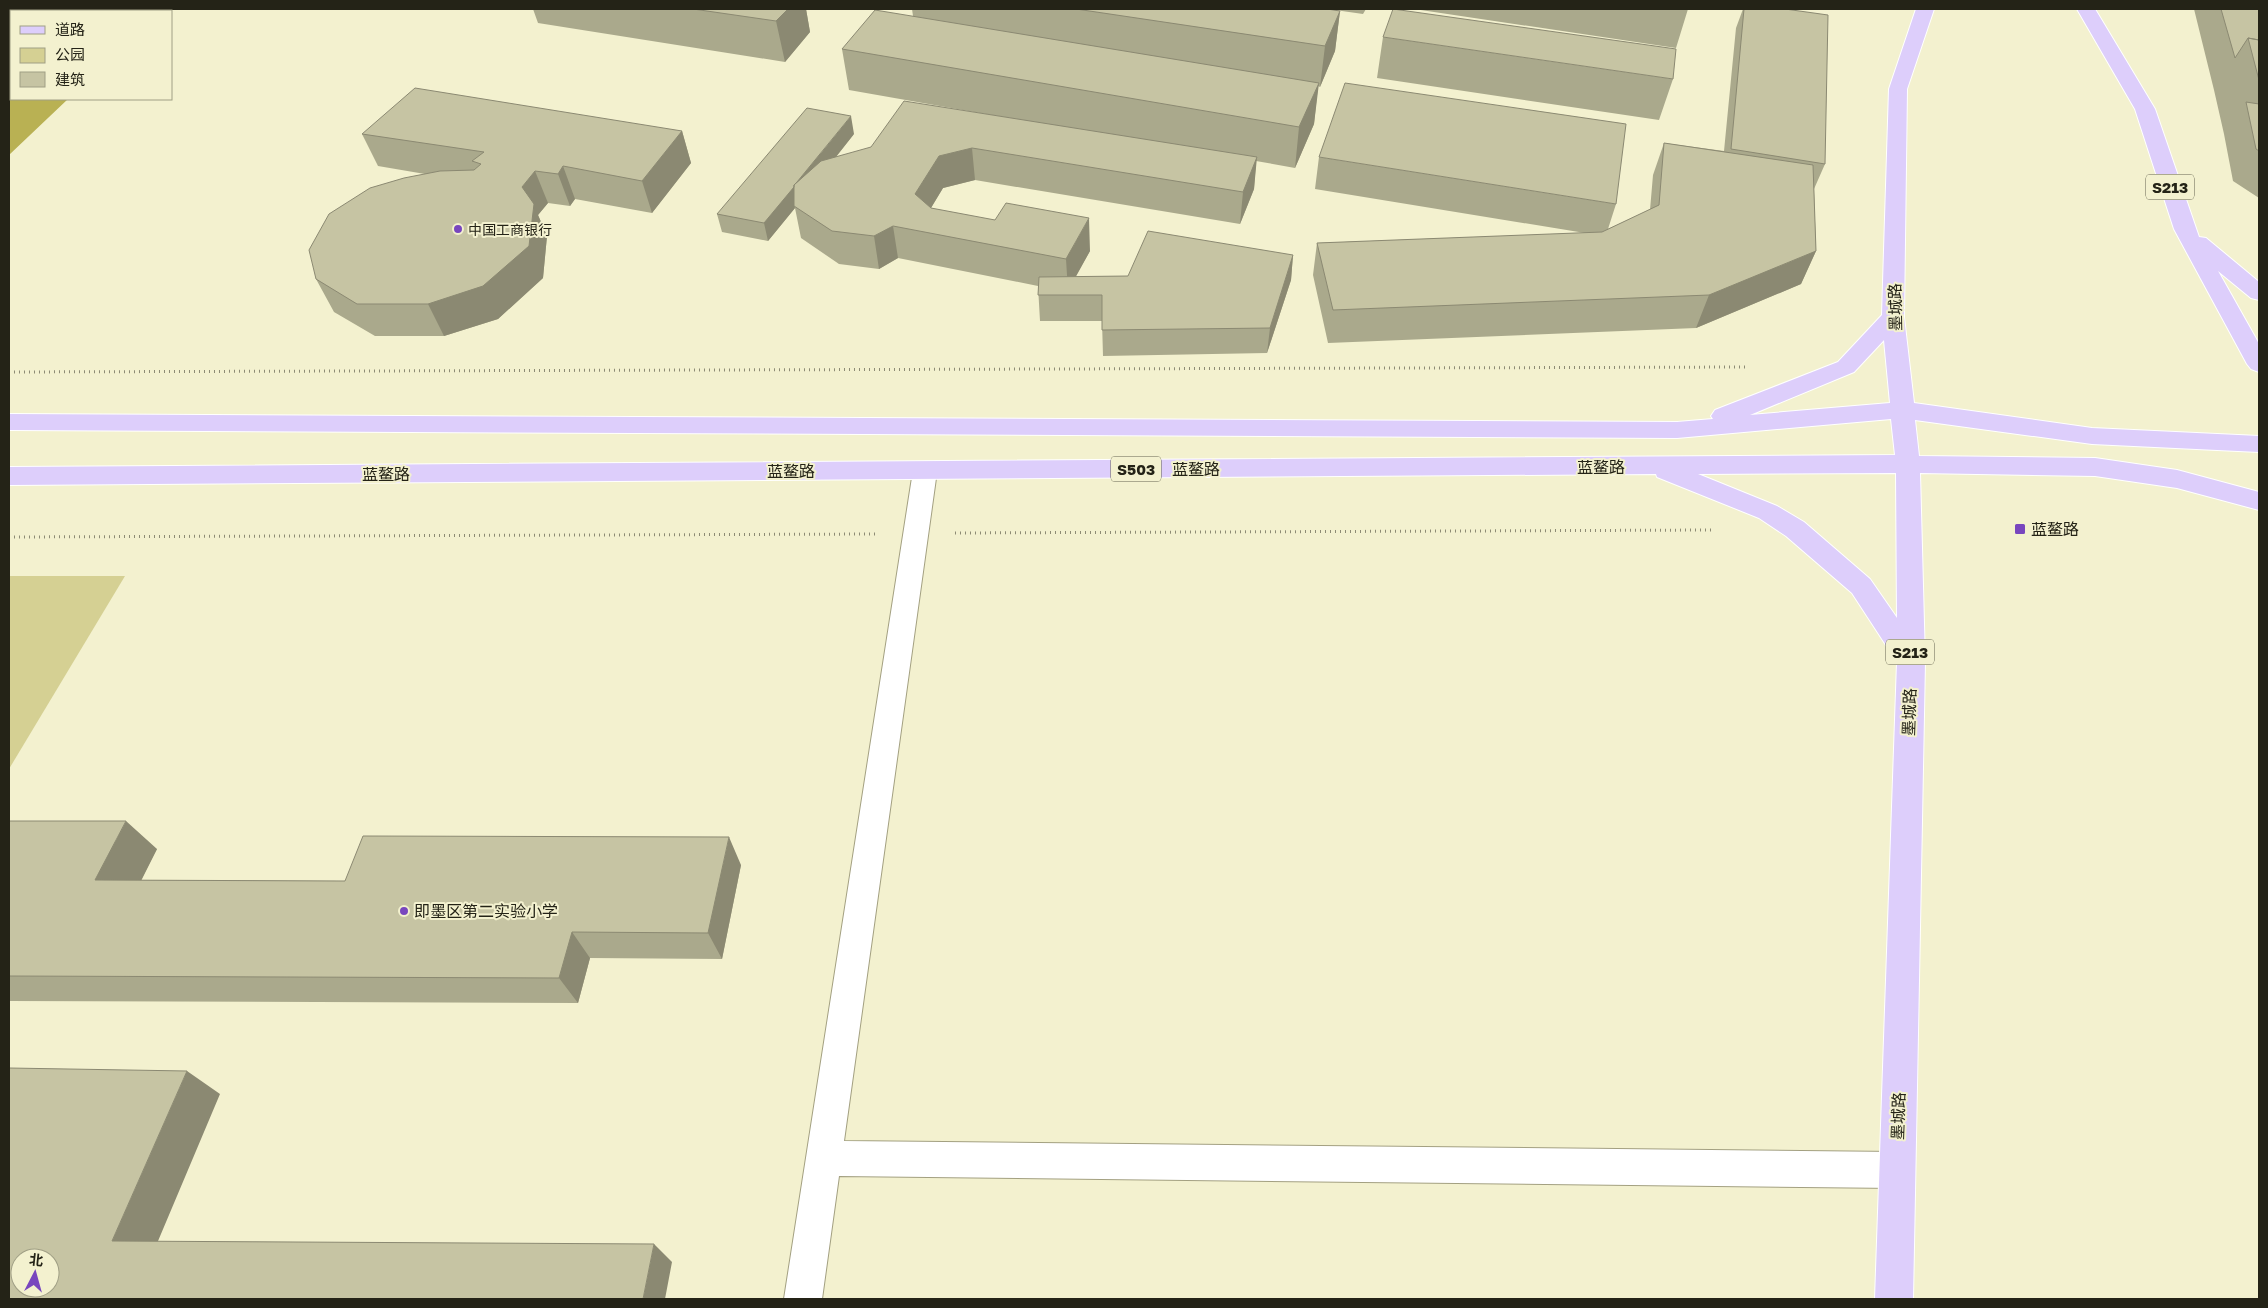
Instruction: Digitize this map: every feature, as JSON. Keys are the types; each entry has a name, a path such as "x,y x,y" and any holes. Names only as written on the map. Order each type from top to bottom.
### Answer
{"main road":[{"name":"墨城路","path":"1894,1299 1910,661 1908,464 1893,317 1898,89 1925,9"},
{"name":"S213","path":"2086,9 2145,108 2184,229 2259,364"},
{"path":"2184,229 2238,278 2259,293"},
{"path":"1677,430 1752,406 1846,367 1893,317"},
{"path":"9,422 1677,430 1903,410 2092,436 2259,444"},
{"name":"蓝鳌路","path":"9,476 1908,464 2095,468 2177,479 2259,501"},
{"path":"1655,466 1768,512 1795,529 1861,586 1910,661"}],"lane":[{"path":"804,1299 925,471"},
{"path":"824,1158 1897,1170"}],"path":[{"path":"9,372 1756,367"}],"green space":[{"path":"9,576 125,576 9,769"}],"shaded area":[{"path":"9,9 163,9 10,10 10,100 67,100 9,155"}],"building":[{"path":"693,9 788,9 776,21"},
{"path":"1076,9 1327,9 1340,11 1325,46"},
{"path":"1393,9 1676,49 1673,79 1383,37"},
{"path":"1744,9 1785,9 1828,15 1825,164 1731,149"},
{"path":"2221,9 2259,9 2259,40 2248,38 2235,58"},
{"path":"875,10 1319,83 1299,127 842,49"},
{"path":"2248,38 2259,40 2259,80"},
{"path":"1345,83 1626,124 1616,204 1319,157"},
{"path":"415,88 682,131 642,181 563,166 558,174 535,171 522,187 534,204 529,246 483,286 428,304 357,304 316,279 309,250 329,214 370,188 404,178 440,171 474,170 481,164 472,161 484,152 362,134"},
{"path":"904,101 1257,157 1243,192 972,148 939,156 915,194 931,208 995,220 1006,203 1089,218 1066,259 893,226 874,236 832,231 794,206 794,185 821,161 871,147"},
{"path":"2246,102 2259,104 2259,151 2256,149"},
{"path":"807,108 851,116 764,223 717,214"},
{"path":"1664,143 1813,165 1816,251 1709,295 1333,310 1317,243 1602,232 1659,205"},
{"path":"1148,231 1293,255 1270,328 1102,330 1102,295 1038,295 1039,277 1128,276"},
{"path":"9,821 126,821 95,880 345,881 363,836 729,837 708,933 572,932 559,978 9,976"},
{"path":"9,1068 187,1071 112,1241 654,1244 643,1299 9,1299"}],"place":[{"name":"中国工商银行","path":"458,229"},
{"name":"蓝鳌路","path":"2020,529"},
{"name":"即墨区第二实验小学","path":"404,911"}]}
